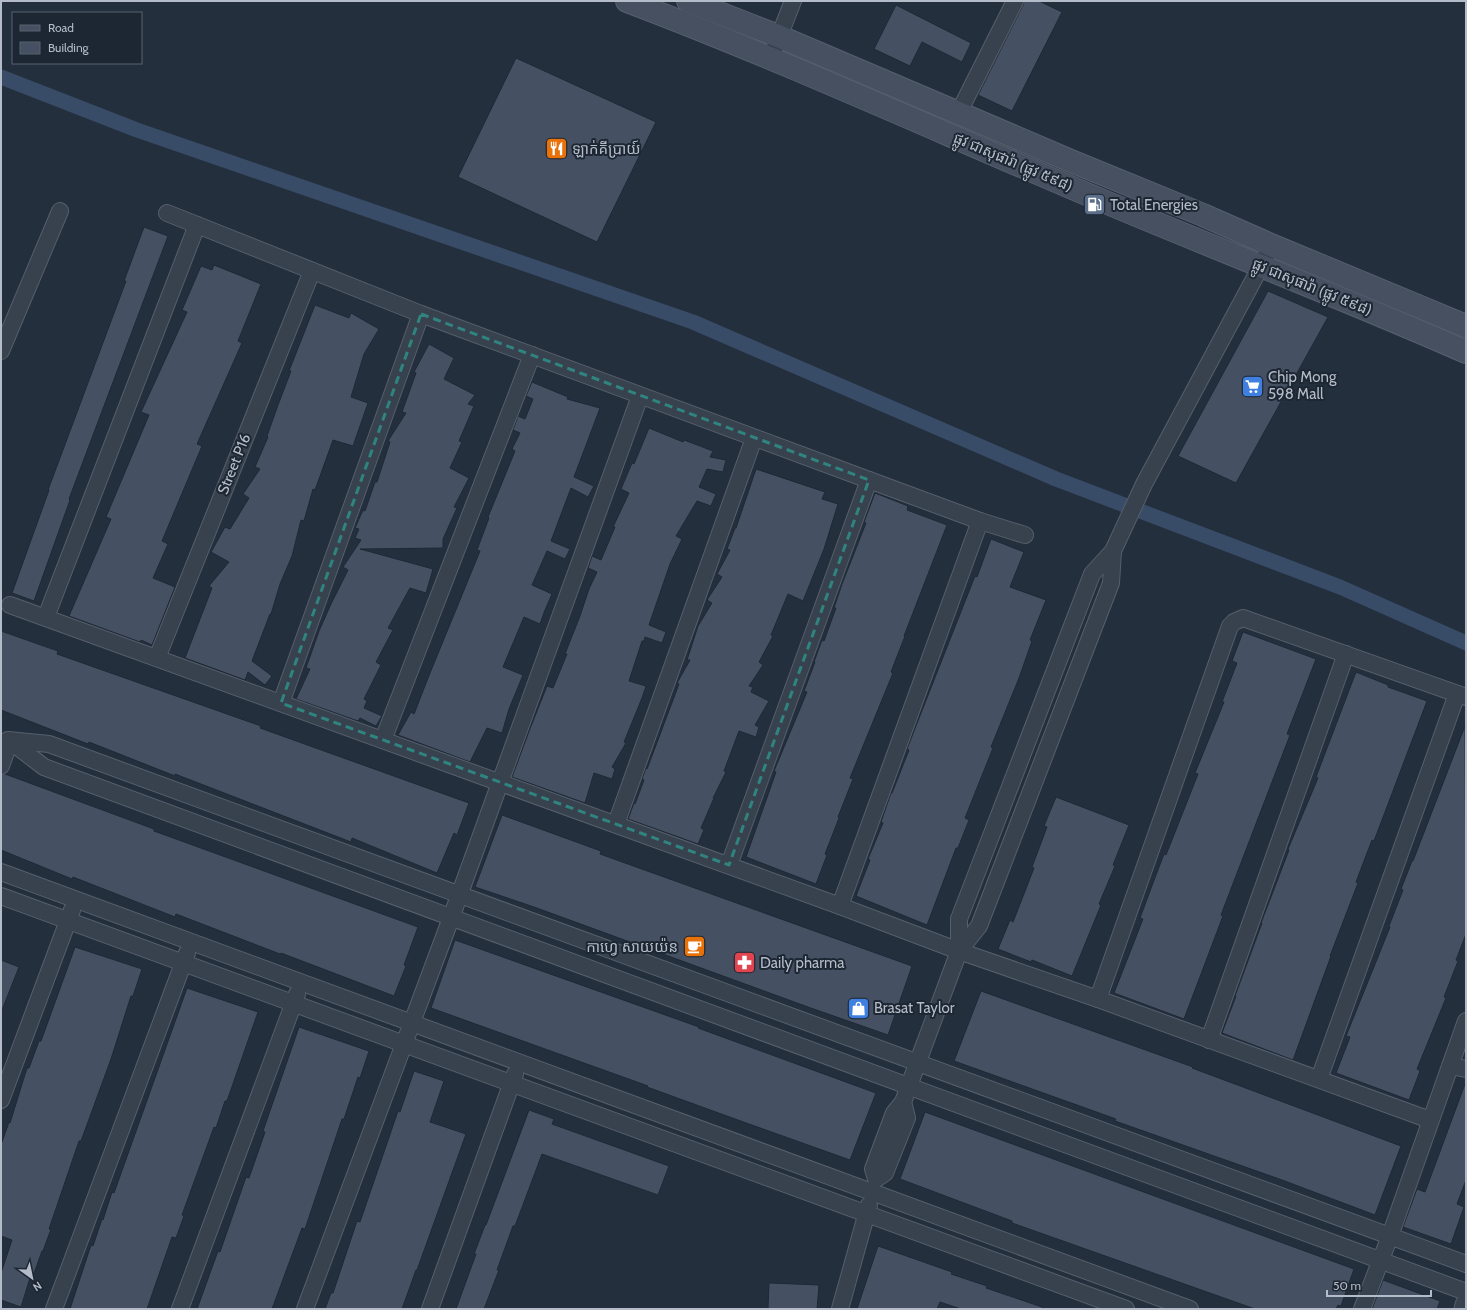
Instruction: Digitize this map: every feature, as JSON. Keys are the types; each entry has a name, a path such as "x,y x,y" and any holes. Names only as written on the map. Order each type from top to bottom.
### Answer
{"main road":[{"name":"ផ្លូវ ជាសុផារ៉ា (ផ្លូវ ៥៩៨)","path":"627,1 732,42 1105,202 1466,352"},
{"name":"ផ្លូវ ជាសុផារ៉ា (ផ្លូវ ៥៩៨)","path":"688,1 778,36 958,114 1466,326"}],"street":[{"path":"770,58 793,1"},
{"path":"958,114 1015,1"},
{"path":"1,351 60,211"},
{"path":"167,213 421,314 754,438 1025,536"},
{"path":"46,617 197,225"},
{"path":"959,951 959,919 1092,574 1113,551 1144,484 1262,266 1271,245"},
{"name":"Street P16","path":"157,658 312,271"},
{"path":"281,703 421,314"},
{"path":"383,740 532,355"},
{"path":"305,1309 460,894 499,782 640,396"},
{"path":"616,824 754,438"},
{"path":"729,865 869,480"},
{"path":"840,906 980,521"},
{"path":"840,1309 874,1186 873,1168 894,1113 903,1102 959,951 979,926 1111,583 1113,551"},
{"path":"10,604 729,865 959,951 1098,999 1430,1120"},
{"path":"1098,999 1230,626 1234,622 1243,618 1461,695 1319,1080"},
{"path":"1071,628 1092,634"},
{"path":"1209,1040 1346,654"},
{"path":"1034,724 1054,731"},
{"path":"6,739 48,744 96,761 1466,1264"},
{"path":"1,766 6,739"},
{"path":"6,739 44,767 88,784 1466,1292"},
{"path":"88,784 96,761"},
{"path":"236,838 244,815"},
{"path":"378,891 388,868"},
{"path":"1,872 696,1128 874,1186 1043,1255 1190,1309"},
{"path":"1,896 1126,1309"},
{"path":"1,1100 75,900"},
{"path":"532,948 541,924"},
{"path":"54,1309 191,942"},
{"path":"687,1005 696,981"},
{"path":"180,1309 301,983"},
{"path":"1362,1309 1390,1236 1466,1021"},
{"path":"834,1059 843,1035"},
{"path":"430,1309 520,1063"},
{"path":"1450,1066 1466,1069"},
{"path":"995,1118 1003,1094"},
{"path":"687,1148 696,1128"},
{"path":"1152,1176 1160,1152"},
{"path":"1034,1275 1043,1255"}],"highlighted area":[{"path":"421,314 869,480 729,865 281,703"}],"building":[{"path":"1024,1 1039,1 1062,12 1012,111 978,95"},
{"path":"896,5 971,43 962,62 922,42 910,66 874,49"},
{"name":"ឡាក់គីប្រាយ៍","path":"516,58 656,122 597,242 458,177"},
{"path":"144,227 168,236 69,499 70,500 34,601 12,593 48,490 126,281 124,281"},
{"path":"214,265 261,284 238,341 242,343 197,444 202,446 162,541 168,544 153,578 175,587 152,645 69,616 111,519 106,517 149,415 141,412 187,312 182,310 201,266 212,270"},
{"path":"1268,291 1328,317 1236,483 1178,456"},
{"path":"315,305 349,318 351,313 379,329 364,354 351,397 368,403 353,446 333,440 315,490 313,489 304,521 301,520 292,556 280,584 271,614 252,661 272,676 265,685 248,672 245,680 185,658 212,588 209,586 229,562 211,552 225,527 230,529 249,498 243,494 260,469 255,467 268,437 267,436 291,371 289,371"},
{"path":"429,344 454,358 444,379 475,395 468,404 474,406 459,441 462,442 450,468 469,478 454,507 457,508 443,539 443,548 360,549 433,569 426,593 410,588 388,628 393,630 376,662 381,665 364,699 367,701 364,708 382,716 376,726 360,718 358,721 296,699 310,669 306,668 319,631 348,570 343,567 361,540 355,538 359,529 355,528 363,510 365,511 375,482 377,482 390,442 388,441 406,413 402,412 416,373 414,372"},
{"path":"532,382 568,397 567,399 600,408 574,477 594,486 588,497 571,488 551,541 570,549 565,559 547,551 532,585 552,594 540,624 524,617 503,667 523,675 509,709 502,733 487,728 470,762 398,735 411,712 414,714 480,551 477,550 489,518 488,517 515,451 512,449 520,433 513,430 518,416 525,419 533,399 526,396"},
{"path":"649,428 683,442 684,440 713,451 710,457 726,460 723,472 707,469 699,487 716,494 711,506 697,501 676,536 682,539 670,564 649,625 666,632 662,643 645,637 644,641 642,641 629,681 646,686 642,698 624,742 626,743 612,767 615,769 612,779 594,773 585,803 512,777 547,686 553,688 567,654 565,654 589,589 597,572 588,568 592,556 601,560 615,527 613,527 629,493 621,489 632,463 634,464"},
{"path":"756,469 825,492 822,499 838,504 824,549 803,601 788,594 771,635 773,636 759,662 763,665 749,686 753,687 751,692 769,701 755,725 759,727 756,737 739,731 724,771 726,772 713,798 701,828 704,830 698,844 628,819 634,803 635,804 644,780 642,779 646,768 647,769 679,684 677,683 690,660 687,660 698,626 712,603 707,600 722,577 717,574 730,550 727,549 736,528"},
{"path":"875,493 908,506 907,510 947,525 904,636 891,672 893,673 850,778 853,779 838,817 839,818 825,854 827,855 816,884 746,857 776,772 774,771 807,692 804,691 822,640 824,641 836,608 834,608 842,584 866,523 864,522"},
{"path":"991,539 1024,552 1010,587 1046,600 1030,640 1032,641 1019,678 991,747 993,748 965,818 969,820 958,848 956,848 927,925 856,896 870,860 868,859 883,823 881,822 891,793 909,750 907,749"},
{"path":"1,631 58,651 57,654 261,726 260,728 469,803 457,835 454,833 437,873 352,838 351,842 175,774 175,776 89,742 88,744 1,710"},
{"path":"1243,632 1316,659 1287,734 1290,735 1221,915 1223,916 1184,1019 1114,993 1143,919 1140,918 1153,883 1164,854 1166,855 1198,774 1195,773 1224,702 1222,702 1237,663 1232,661"},
{"path":"1356,672 1388,685 1388,687 1427,701 1374,841 1372,840 1356,882 1358,883 1293,1060 1222,1033 1289,850 1288,849 1318,778 1316,777"},
{"path":"1465,726 1466,934 1456,960 1458,961 1444,997 1446,998 1417,1069 1420,1071 1409,1100 1336,1073 1350,1037 1346,1036 1390,927 1389,926 1403,890 1401,889"},
{"path":"5,774 154,829 154,831 418,927 404,965 406,966 394,996 176,914 175,917 73,877 72,879 1,850 1,775"},
{"path":"1056,797 1129,825 1113,865 1115,866 1099,904 1101,905 1072,976 1032,960 1031,962 998,949 1010,920 1013,922 1034,868 1032,867 1047,827 1044,826"},
{"path":"502,815 601,851 600,854 912,966 888,1035 475,887"},
{"path":"455,940 699,1027 698,1028 876,1093 850,1160 431,1008"},
{"path":"75,947 142,969 133,996 131,996 111,1059 81,1141 79,1141 49,1229 51,1229 32,1279 30,1278 21,1307 1,1300 1,1273 12,1240 1,1236 1,1142 9,1122 10,1123 27,1068 29,1068 39,1041 41,1041"},
{"path":"1,960 19,967 2,1010 1,1010"},
{"path":"187,988 258,1012 227,1101 225,1101 216,1128 214,1127 182,1215 184,1216 176,1238 172,1237 147,1309 70,1309 91,1245 93,1246 112,1192 114,1193"},
{"path":"981,991 1193,1067 1192,1068 1401,1146 1375,1215 954,1061"},
{"path":"299,1027 369,1051 360,1078 358,1077 344,1119 342,1119 305,1229 302,1228 272,1309 197,1309 218,1251 220,1252 246,1177 249,1178 265,1132 263,1131"},
{"path":"414,1071 444,1081 430,1122 466,1134 417,1270 402,1309 325,1309 331,1293 333,1293 357,1221 360,1222 398,1111 400,1112"},
{"path":"1465,1084 1466,1180 1457,1204 1464,1207 1451,1244 1403,1227 1417,1189 1425,1192"},
{"path":"529,1110 554,1119 552,1124 669,1166 658,1195 542,1154 515,1226 513,1226 497,1270 499,1270 484,1309 456,1309 476,1254 474,1254"},
{"path":"925,1112 1354,1269 1341,1306 1338,1305 1336,1309 1255,1309 1012,1223 1012,1221 900,1179"},
{"path":"878,1246 952,1272 951,1274 987,1286 986,1288 1042,1307 1042,1309 961,1309 940,1302 937,1309 857,1309"},
{"path":"1383,1280 1440,1301 1437,1309 1372,1309"},
{"path":"769,1283 819,1285 817,1309 768,1309"}],"waterway":[{"path":"1,77 137,130 693,322 1056,479 1340,587 1466,643"}],"place":[{"name":"ឡាក់គីប្រាយ៍","path":"557,149"},
{"name":"Total Energies","path":"1094,205"},
{"name":"Chip Mong 598 Mall","path":"1253,386"},
{"name":"កាហ្វេ សាយយ៉ន","path":"694,947"},
{"name":"Daily pharma","path":"744,963"},
{"name":"Brasat Taylor","path":"859,1008"}]}
